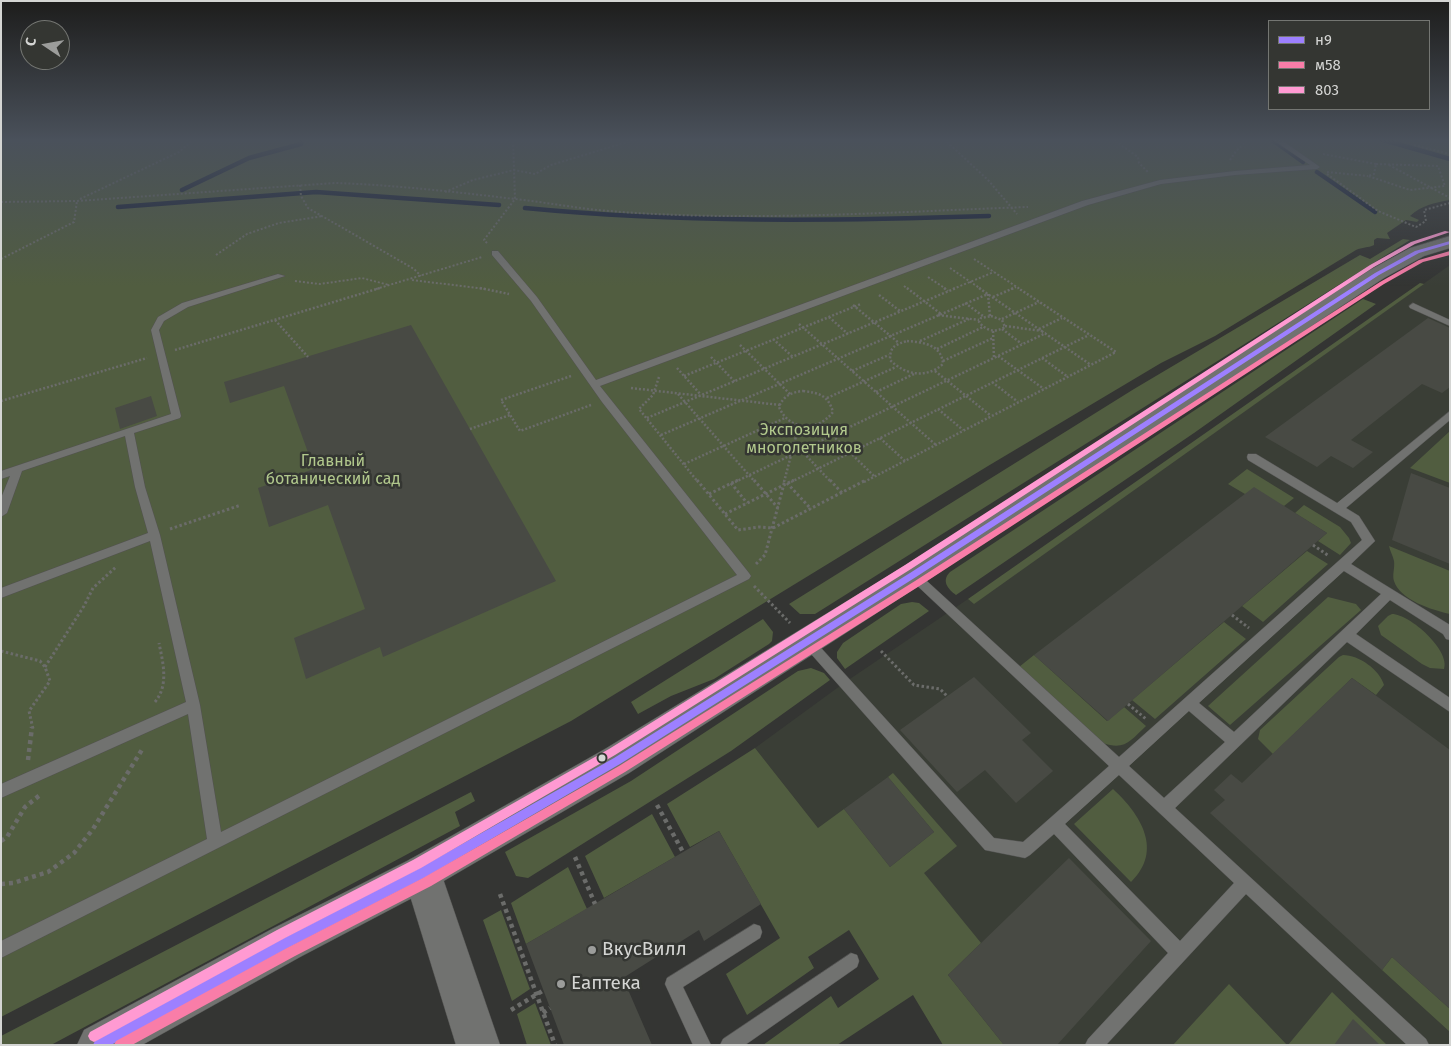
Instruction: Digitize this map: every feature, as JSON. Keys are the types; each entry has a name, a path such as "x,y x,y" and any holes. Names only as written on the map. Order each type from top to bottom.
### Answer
{"main road":[{"path":"99,1045 286,943 422,873 617,761 913,575 1377,274 1417,252 1450,242"},
{"path":"422,873 478,1045"}],"lane":[{"path":"595,384 1025,224 1085,203 1139,188"},
{"path":"1,950 745,576 605,400 534,299 495,253"},
{"path":"1,475 176,416 155,330 161,319 173,310 185,305 281,276"},
{"path":"1414,306 1450,322"},
{"path":"1338,509 1450,414"},
{"path":"130,431 140,487 154,535 193,705 215,842"},
{"path":"808,642 990,845 1025,850 1369,541 1355,519 1252,457"},
{"path":"1,513 18,469"},
{"path":"1,594 154,535"},
{"path":"1344,565 1449,632"},
{"path":"913,575 1420,1045"},
{"path":"1165,808 1390,594"},
{"path":"1346,634 1450,706"},
{"path":"1189,703 1234,741"},
{"path":"1,791 193,705"},
{"path":"1054,824 1180,952"},
{"path":"1094,1045 1245,883"},
{"path":"702,1045 673,984 754,932"},
{"path":"729,1045 851,961"}],"path":[{"path":"77,201 104,188"},
{"path":"1,202 77,201 261,188"},
{"path":"300,188 301,196 308,208 414,269 422,276"},
{"path":"403,188 515,199 598,210 707,214 823,214 1030,207"},
{"path":"445,192 455,188"},
{"path":"1,401 495,253 484,240 515,199 515,188"},
{"path":"995,188 1025,224"},
{"path":"1346,188 1378,211 1416,227 1426,221 1424,210 1450,203"},
{"path":"1403,188 1410,190 1430,188 1450,198"},
{"path":"1,259 74,222 77,201"},
{"path":"216,255 247,234 279,224 324,216"},
{"path":"660,372 656,390 650,400 639,409 738,530 759,527 773,528 1116,352 973,258"},
{"path":"942,271 957,264"},
{"path":"950,268 1092,365"},
{"path":"647,418 994,272"},
{"path":"920,280 935,274"},
{"path":"281,276 305,285 323,285 359,278 389,285"},
{"path":"928,277 948,291"},
{"path":"408,280 480,288 534,299"},
{"path":"896,290 912,283"},
{"path":"904,286 939,315 969,319 979,320 990,316 1001,319 1039,302"},
{"path":"993,297 1016,287"},
{"path":"876,293 900,312"},
{"path":"871,300 888,293"},
{"path":"661,435 988,294"},
{"path":"988,294 990,316"},
{"path":"850,303 900,342"},
{"path":"684,376 863,303"},
{"path":"965,303 984,317"},
{"path":"829,317 848,334"},
{"path":"1039,329 1063,318"},
{"path":"852,371 888,355 890,350 900,342 919,341 969,319"},
{"path":"1001,319 1005,326"},
{"path":"275,320 308,356"},
{"path":"979,320 983,327 993,331 1002,329 1005,326"},
{"path":"798,323 936,445"},
{"path":"1005,326 1044,332"},
{"path":"937,348 983,327"},
{"path":"1002,329 1023,344"},
{"path":"993,331 994,358"},
{"path":"709,494 1023,344 1044,332"},
{"path":"769,335 793,357"},
{"path":"725,514 1089,335"},
{"path":"943,361 993,338"},
{"path":"736,341 790,394"},
{"path":"876,392 916,374 935,371 943,364 942,354 937,348 919,341"},
{"path":"707,353 735,382"},
{"path":"888,355 896,367 916,374"},
{"path":"998,356 1044,389"},
{"path":"1042,358 1068,376"},
{"path":"675,366 701,396"},
{"path":"827,398 896,367"},
{"path":"585,371 501,400 520,431 605,400"},
{"path":"935,371 991,416"},
{"path":"992,382 1018,402"},
{"path":"595,384 780,404"},
{"path":"808,391 819,393 827,398 832,405 833,412 829,419 821,424 800,425 785,418 780,411 780,404 784,397 790,394 808,391"},
{"path":"677,393 778,508"},
{"path":"938,409 963,430"},
{"path":"470,429 510,415"},
{"path":"684,464 785,418"},
{"path":"821,424 874,476"},
{"path":"765,555 786,484 800,425"},
{"path":"880,438 905,460"},
{"path":"801,450 842,493"},
{"path":"731,483 747,503"},
{"path":"786,484 811,509"},
{"path":"154,535 240,505"},
{"path":"45,668 84,606 93,588 119,565"},
{"path":"745,576 808,642"},
{"path":"149,707 160,698 164,683 159,641"},
{"path":"1,651 40,661 50,681 29,711 34,731 26,765"},
{"path":"881,651 914,685 940,689 948,696"},
{"path":"1128,704 1159,730"},
{"path":"1,884 13,883 48,872 74,853 103,812 148,739"},
{"path":"1,841 7,837 25,807 44,791 37,792"},
{"path":"657,805 682,852"},
{"path":"575,857 595,904"},
{"path":"500,894 555,1045"},
{"path":"511,1010 544,990"},
{"path":"543,1013 550,1008"}],"shaded area":[{"path":"1450,265 1450,1045 978,1045 818,828 755,748 844,683 968,599 974,603"}],"green space":[{"name":"Главный ботанический сад","path":"1,188 1450,188 1450,200 1433,203 1419,209 1410,216 1419,220 1417,222 1406,220 1387,233 1390,239 1377,238 1374,240 1374,245 1356,250 1215,336 1161,363 988,466 571,721 1,1017"},
{"path":"1403,239 1410,240 815,614 800,614 789,604 1134,389 1360,255 1370,259"},
{"path":"1420,283 1424,284 974,604 968,599"},
{"path":"1363,299 1376,304 1194,433 956,595 950,590 946,579 950,572"},
{"path":"1450,431 1450,483 1410,468"},
{"path":"1247,469 1294,498 1284,506 1245,494 1228,484"},
{"path":"1304,505 1340,527 1349,538 1351,543 1340,555 1318,541 1327,533 1295,513"},
{"path":"1389,546 1450,571 1450,614 1418,603 1397,588 1393,579 1394,561"},
{"path":"1307,551 1328,564 1263,622 1242,606"},
{"path":"1328,597 1356,604 1361,610 1230,725 1208,706"},
{"path":"919,603 929,611 845,669 837,658 837,652 843,643 901,604"},
{"path":"1392,614 1409,620 1427,635 1445,661 1444,669 1430,668 1422,664 1381,635 1378,626"},
{"path":"763,619 773,632 772,641 769,644 714,679 671,696 638,714 631,702"},
{"path":"1224,622 1246,639 1155,719 1132,700"},
{"path":"1034,655 1107,721 1124,707 1146,726 1132,740 1122,745 1117,746 1103,743 1019,667"},
{"path":"1343,655 1356,658 1368,664 1382,679 1384,685 1376,695 1352,678 1273,754 1258,739 1260,730"},
{"path":"811,668 824,673 830,680 731,751 528,878 516,876 505,852 631,781 798,671"},
{"path":"755,748 818,828 844,809 890,867 934,832 888,777 893,773 957,846 924,873 981,943 948,975 1004,1045 943,1045 913,995 837,1045 763,1045 831,996 838,1008 879,979 849,930 808,957 814,968 747,1015 726,974 780,938 719,831 690,847 667,804"},
{"path":"1113,789 1132,810 1139,821 1147,845 1146,857 1141,870 1131,882 1074,824"},
{"path":"471,792 475,801 455,812 460,826 51,1045 1,1045 1,1036"},
{"path":"652,814 675,857 604,898 585,856"},
{"path":"568,867 587,909 526,944 511,903"},
{"path":"501,910 530,989 512,1001 483,920"},
{"path":"1392,957 1450,1009 1450,1032 1382,970"},
{"path":"1229,984 1287,1045 1173,1045"},
{"path":"1332,992 1387,1045 1288,1045"},
{"path":"535,1003 551,1045 527,1045 517,1014"}],"building":[{"path":"1428,318 1450,328 1450,387 1442,393 1422,384 1351,440 1373,452 1353,468 1331,456 1317,467 1265,437"},
{"path":"411,325 556,581 383,657 380,647 306,679 294,638 365,609 328,505 269,527 258,488 314,469 284,386 230,403 224,382"},
{"path":"151,396 157,416 120,429 115,408"},
{"path":"1411,473 1450,488 1450,564 1392,540"},
{"path":"1254,487 1327,533 1108,721 1034,655"},
{"path":"974,677 1031,733 1022,740 1053,771 1016,803 985,770 957,792 900,730"},
{"path":"1352,678 1450,750 1450,1009 1392,957 1382,970 1210,813 1225,800 1214,790 1231,774 1242,783"},
{"path":"888,777 934,832 890,867 844,809"},
{"path":"719,831 761,904 704,941 699,930 623,978 652,1045 564,1045 526,944"},
{"path":"1069,858 1151,941 1057,1045 1004,1045 948,975"},
{"path":"1353,1019 1380,1045 1334,1045"}],"waterway":[{"path":"182,190 187,188"},
{"path":"1340,188 1375,212"},
{"path":"118,207 316,192 499,205"},
{"path":"525,208 583,213 757,220 989,216"}],"transit line":[{"name":"803","path":"94,1036 281,934 417,864 612,752 908,567 1372,266 1413,243 1447,232"},
{"name":"н9","path":"99,1045 286,943 422,873 617,761 913,575 1377,274 1417,252 1450,242"},
{"name":"м58","path":"120,1045 291,952 427,882 622,769 918,583 1382,283 1421,261 1450,253"}],"place":[{"name":"ВкусВилл","path":"592,950"},
{"name":"Еаптека","path":"561,984"}],"park label":[{"name":"Экспозиция многолетников","path":"804,440"}]}
